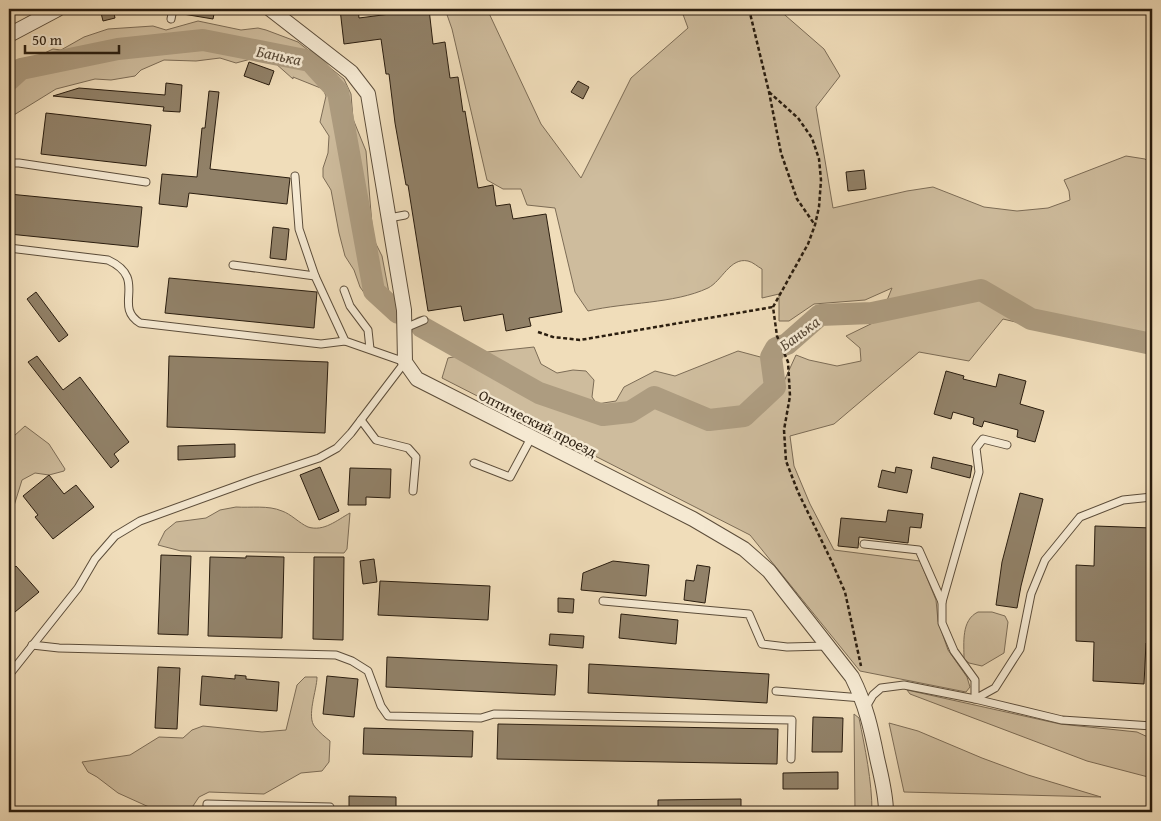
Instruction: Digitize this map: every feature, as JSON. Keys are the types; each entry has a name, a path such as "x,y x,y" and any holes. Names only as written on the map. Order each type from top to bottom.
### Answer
{"street":[{"path":"9,34 58,9"},
{"path":"270,9 352,72 368,94 404,310 406,362"},
{"name":"Оптический проезд","path":"406,362 417,379 693,519 744,549 769,571 852,677 864,702 886,798 886,812"}],"lane":[{"path":"171,19 173,9"},
{"path":"9,163 146,182"},
{"path":"295,176 299,229 316,276 345,341"},
{"path":"389,218 405,215"},
{"path":"9,248 108,260 118,265 126,273 129,281 128,309 132,318 140,322 321,344 345,341 406,362 351,433 337,448 319,458 140,521 115,536 95,558 78,588 9,674"},
{"path":"233,265 316,276"},
{"path":"344,290 350,306 368,330 370,349"},
{"path":"405,328 424,320"},
{"path":"361,420 376,440 408,448 416,457 413,491"},
{"path":"474,463 510,477 530,438"},
{"path":"975,699 974,680 954,651 942,623 942,602 979,472 976,448 984,439 1007,445"},
{"path":"975,699 995,688 1020,649 1031,594 1045,560 1080,517 1123,500 1152,497"},
{"path":"864,544 919,550 942,602"},
{"path":"603,601 749,614 762,644 828,646"},
{"path":"32,645 59,648 336,655 352,661 368,672 381,706 388,716 481,718 494,714 792,720 791,759"},
{"path":"776,691 864,702 881,688 904,684 1062,720 1152,726"},
{"path":"207,812 207,804 330,807"}],"path":[{"path":"749,9 769,92 781,153 798,198 815,225"},
{"path":"769,92 798,118 812,138 819,159 820,180 820,207 815,225 808,244 773,308 777,336 788,362 790,396 784,430 786,461 798,492 832,560 845,592 861,666"},
{"path":"538,332 554,337 580,340 773,308"}],"shaded area":[{"path":"445,9 487,9 541,124 581,178 631,78 688,28 681,9 778,9 824,49 840,76 816,107 833,208 933,187 984,207 1017,211 1048,208 1070,200 1069,191 1064,180 1126,156 1145,159 1152,165 1152,348 1112,345 1003,319 969,361 919,352 834,424 790,436 794,466 810,504 834,550 920,561 936,600 938,621 948,650 967,677 970,687 966,692 860,671 750,535 442,378 448,358 534,347 541,364 557,373 573,370 586,371 594,380 592,397 597,404 616,401 624,387 655,371 675,376 738,351 764,358 780,390 796,355 837,366 861,361 860,348 846,336 879,320 892,288 865,300 814,304 789,321 779,321 779,294 762,298 762,269 750,262 742,261 731,266 713,285 695,293 665,300 588,311 575,292 555,208 527,205 521,189 503,189 487,180 452,29"},
{"path":"198,21 241,30 258,28 298,42 344,79 351,94 353,119 366,151 375,242 382,256 390,298 398,313 370,301 360,287 354,270 345,256 331,190 323,177 329,136 320,122 326,96 323,89 293,77 293,79 275,63 259,59 236,63 220,58 196,61 164,60 141,70 135,76 111,80 95,79 56,89 9,118 9,70 53,49 61,50 84,37 108,29 153,26 166,30"},
{"path":"25,426 49,444 65,469 64,471 49,475 35,473 22,480 13,509 9,510 9,446 14,436"},
{"path":"236,507 277,509 289,514 308,527 314,528 325,527 350,513 347,549 344,553 181,551 158,545 165,531 176,522 206,518 220,510"},
{"path":"978,612 992,612 1005,616 1008,622 1004,653 982,666 969,663 964,659 966,626 969,620"},
{"path":"305,677 317,677 312,717 315,727 330,741 329,762 322,771 301,773 264,794 209,792 199,797 189,812 160,812 118,793 88,772 82,762 130,755 159,737 183,738 192,730 203,726 262,732 286,730 297,685"},
{"path":"907,690 1060,724 1137,732 1152,739 1152,778 1087,761 910,694"},
{"path":"854,714 859,718 866,753 872,812 855,812"},
{"path":"889,723 918,731 1028,775 1101,797 904,792"}],"building":[{"path":"100,9 113,9 115,18 103,21"},
{"path":"184,9 215,9 213,19 183,14"},
{"path":"340,9 358,9 359,18 429,9 433,44 445,42 450,78 458,77 478,188 493,185 496,206 510,204 513,219 546,214 562,312 529,318 531,326 506,331 503,314 464,321 461,306 428,311 408,185 406,185 395,123 389,74 386,74 381,39 344,44"},
{"path":"249,62 274,71 269,85 244,76"},
{"path":"578,81 589,87 583,99 571,92"},
{"path":"166,83 182,85 180,112 163,111 164,107 53,96 79,88 165,95"},
{"path":"209,91 219,92 210,169 290,178 287,204 189,193 187,207 159,204 162,174 197,177 202,128 205,128"},
{"path":"46,113 151,125 146,166 41,154"},
{"path":"864,170 866,189 848,191 846,172"},
{"path":"9,194 142,207 138,247 9,234"},
{"path":"273,227 289,229 286,260 270,258"},
{"path":"169,278 317,292 314,328 165,313"},
{"path":"36,292 68,335 59,342 27,299"},
{"path":"37,356 63,390 80,377 129,442 114,454 119,461 111,468 28,362"},
{"path":"169,356 328,362 325,433 167,427"},
{"path":"946,371 964,376 963,379 996,387 999,374 1026,381 1020,404 1044,411 1035,442 1017,437 1018,430 984,421 982,427 973,424 974,418 953,412 951,419 934,414"},
{"path":"235,444 235,457 178,460 178,446"},
{"path":"933,457 972,466 970,478 931,468"},
{"path":"320,467 339,511 319,520 300,475"},
{"path":"896,467 912,470 907,493 878,487 882,470 895,473"},
{"path":"350,468 391,469 390,498 366,497 366,505 348,505"},
{"path":"49,475 64,494 76,485 94,507 53,539 35,517 38,515 23,496"},
{"path":"1020,493 1043,499 1017,608 996,605 1002,562"},
{"path":"888,510 923,514 921,528 910,527 908,543 859,537 858,548 838,546 841,518 886,522"},
{"path":"1095,526 1152,528 1152,643 1146,643 1144,684 1093,681 1094,642 1076,641 1076,565 1094,566"},
{"path":"161,555 191,556 188,635 158,634"},
{"path":"246,556 284,557 282,638 208,636 210,557 246,558"},
{"path":"314,557 344,557 343,640 313,639"},
{"path":"374,559 377,582 363,584 360,561"},
{"path":"613,561 649,565 646,596 581,590 583,573"},
{"path":"697,565 710,567 705,603 684,600 686,580 694,581"},
{"path":"16,566 39,592 15,612 9,605 9,572"},
{"path":"380,581 490,586 488,620 378,615"},
{"path":"558,598 574,599 573,613 558,612"},
{"path":"621,614 678,620 676,644 619,638"},
{"path":"550,634 584,636 583,648 549,645"},
{"path":"387,657 557,665 555,695 386,687"},
{"path":"589,664 769,674 767,703 588,693"},
{"path":"158,667 180,668 177,729 155,728"},
{"path":"235,675 246,676 246,679 279,682 277,711 200,705 202,676 235,679"},
{"path":"327,676 358,679 354,717 323,714"},
{"path":"813,717 843,718 842,752 812,752"},
{"path":"498,724 778,729 777,764 497,759"},
{"path":"364,728 473,731 472,757 363,754"},
{"path":"838,772 838,789 783,789 783,773"},
{"path":"349,796 396,797 396,812 349,812"},
{"path":"741,799 741,812 658,812 658,800"}],"waterway":[{"name":"Банька","path":"9,80 21,69 118,49 203,40 310,61 338,92 374,291 398,313"},
{"name":"Банька","path":"422,327 539,393 603,415 630,412 654,397 709,420 744,416 775,387 771,357 776,348 787,344 820,315 872,313 981,290 1031,319 1147,343 1152,341"}]}
